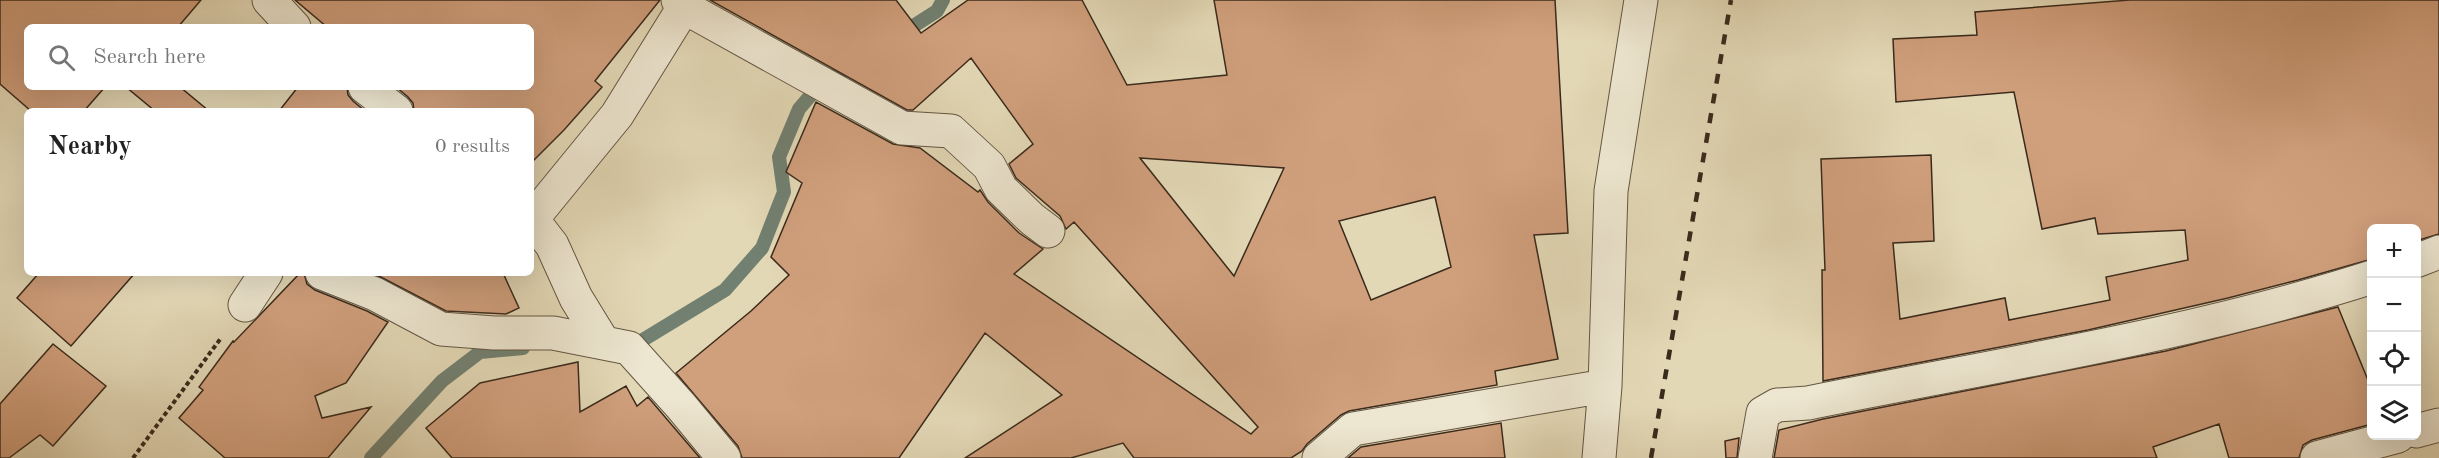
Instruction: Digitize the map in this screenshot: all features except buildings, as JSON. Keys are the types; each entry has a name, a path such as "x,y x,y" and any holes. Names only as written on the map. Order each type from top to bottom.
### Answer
{"street":[{"path":"269,0 291,24"},
{"path":"1599,458 1605,386 1611,191 1641,0"},
{"path":"534,216 617,115 681,4 902,128 951,131 989,166 1001,189 1048,231"},
{"path":"369,90 392,108"},
{"path":"534,221 552,245 576,298 603,342"},
{"path":"2421,259 2439,252"},
{"path":"245,305 264,276"},
{"path":"330,276 375,294 441,329 494,333 553,333 629,348 724,458"},
{"path":"1755,458 1763,413 1777,405 1808,403 2106,345 2294,301 2369,278"},
{"path":"1318,458 1353,429 1605,386"},
{"path":"2421,430 2439,425"},
{"path":"2317,458 2380,440"}],"path":[{"path":"133,458 245,305"}],"waterway":[{"path":"901,34 937,11 943,0"},
{"path":"628,349 725,290 762,248 784,192 779,157 799,109 821,83 855,64"},
{"path":"371,458 442,381 480,352 523,348"}],"railway":[{"path":"1651,458 1731,0"}]}
